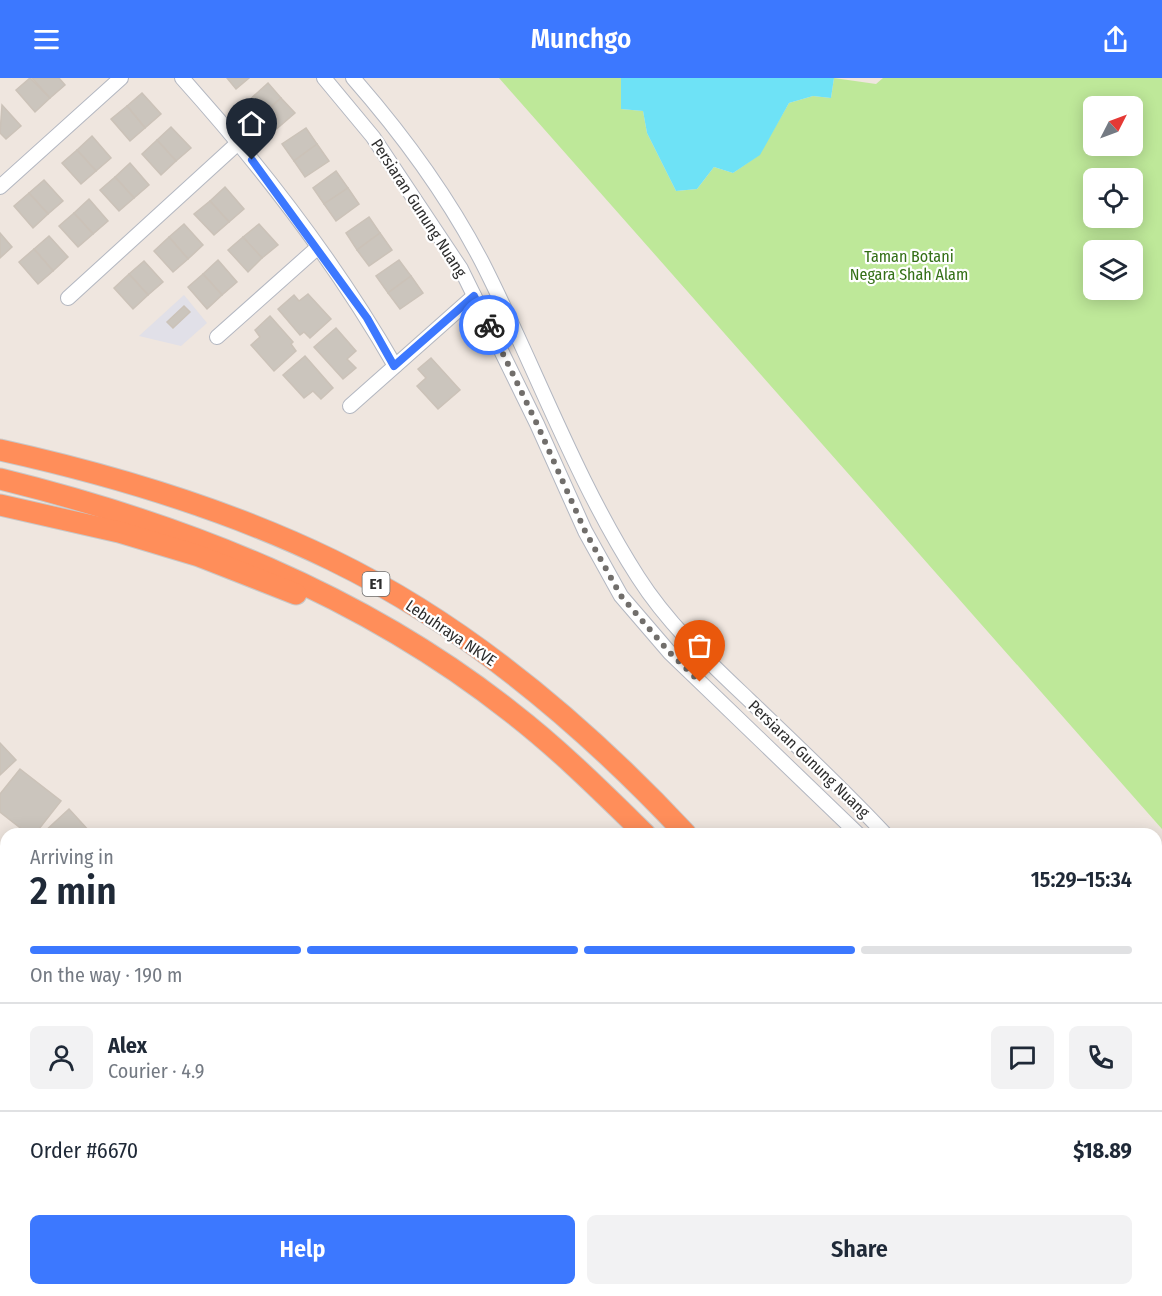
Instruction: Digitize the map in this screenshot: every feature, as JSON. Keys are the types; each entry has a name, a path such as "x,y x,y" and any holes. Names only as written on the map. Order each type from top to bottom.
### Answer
{"highway":[{"name":"Lebuhraya NKVE","path":"0,450 64,464 210,510 332,560 378,585 432,617 497,663 571,722 680,828"},
{"name":"Lebuhraya NKVE","path":"0,479 111,508 224,548 282,574 387,627 511,712 638,828"},
{"path":"0,505 119,532 199,556 387,627"}],"street":[{"path":"0,187 121,78"},
{"path":"182,78 239,142 367,318 394,366"},
{"name":"Persiaran Gunung Nuang","path":"324,78 373,137 420,203 461,269 537,424 585,531 621,596 670,653 852,828"},
{"name":"Persiaran Gunung Nuang","path":"353,78 393,123 433,180 481,261 607,528 640,580 686,639 879,828"},
{"path":"68,298 239,142"},
{"path":"217,337 316,248"},
{"path":"350,406 474,296"}],"shaded area":[{"path":"184,295 207,323 181,346 139,336"}],"green space":[{"name":"Taman Botani Negara Shah Alam","path":"499,78 621,78 621,109 643,111 647,133 676,191 697,189 714,167 733,173 759,155 789,103 813,96 831,98 834,78 876,84 883,78 1162,78 1162,828"}],"water":[{"path":"621,78 834,78 831,98 813,96 789,103 760,155 733,173 714,167 697,189 676,191 647,133 643,111 621,109"}],"building":[{"path":"30,78 50,98 35,112 16,90"},
{"path":"32,78 59,78 65,85 50,98"},
{"path":"227,78 249,78 236,89"},
{"path":"268,83 281,98 260,117 247,102"},
{"path":"142,93 161,114 145,128 127,106"},
{"path":"281,98 295,113 273,132 260,117"},
{"path":"2,105 21,126 6,139 0,133"},
{"path":"127,106 145,128 130,141 111,119"},
{"path":"171,127 191,148 176,161 157,140"},
{"path":"306,128 317,144 294,161 282,144"},
{"path":"92,136 111,158 96,171 77,150"},
{"path":"157,140 176,161 161,175 142,154"},
{"path":"317,144 329,161 305,177 294,161"},
{"path":"77,150 96,171 81,184 62,163"},
{"path":"130,163 149,185 134,198 115,177"},
{"path":"336,171 348,188 324,204 313,188"},
{"path":"115,177 134,198 119,211 100,190"},
{"path":"44,180 63,201 48,214 29,193"},
{"path":"225,187 244,209 229,222 210,201"},
{"path":"348,188 359,204 336,221 324,204"},
{"path":"29,193 48,214 33,228 14,206"},
{"path":"89,199 108,221 93,234 74,213"},
{"path":"210,201 229,222 214,235 194,214"},
{"path":"74,213 93,234 78,247 59,226"},
{"path":"369,217 380,233 357,250 346,233"},
{"path":"184,224 203,245 188,259 169,237"},
{"path":"259,224 278,245 262,258 243,237"},
{"path":"0,233 12,247 0,258"},
{"path":"380,233 392,250 369,266 357,250"},
{"path":"49,236 68,257 53,271 34,249"},
{"path":"169,237 188,259 173,272 154,251"},
{"path":"243,237 262,258 248,272 228,250"},
{"path":"34,249 53,271 38,284 19,262"},
{"path":"218,260 237,282 222,295 203,274"},
{"path":"399,260 411,276 388,293 376,276"},
{"path":"144,261 163,282 148,295 129,274"},
{"path":"129,274 148,295 133,309 114,288"},
{"path":"203,274 222,295 207,309 188,287"},
{"path":"411,276 423,293 400,309 388,293"},
{"path":"308,294 331,319 310,338 304,332 300,335 278,309 294,295 299,301"},
{"path":"184,306 190,312 173,328 167,322"},
{"path":"270,316 293,342 291,344 296,351 274,371 251,345 260,337 255,330"},
{"path":"336,328 356,351 347,359 356,368 343,379 314,347"},
{"path":"305,356 333,388 321,399 313,391 304,398 283,375"},
{"path":"431,358 460,390 438,409 417,386 426,378 418,369"},
{"path":"0,743 16,760 0,775"},
{"path":"20,769 61,801 40,828 20,828 0,812 0,794"},
{"path":"69,809 86,828 48,828"}],"way so far":[{"path":"489,325 585,531 621,596 670,653 700,682"}],"route":[{"path":"252,160 367,318 394,366 474,296 489,325"}]}
